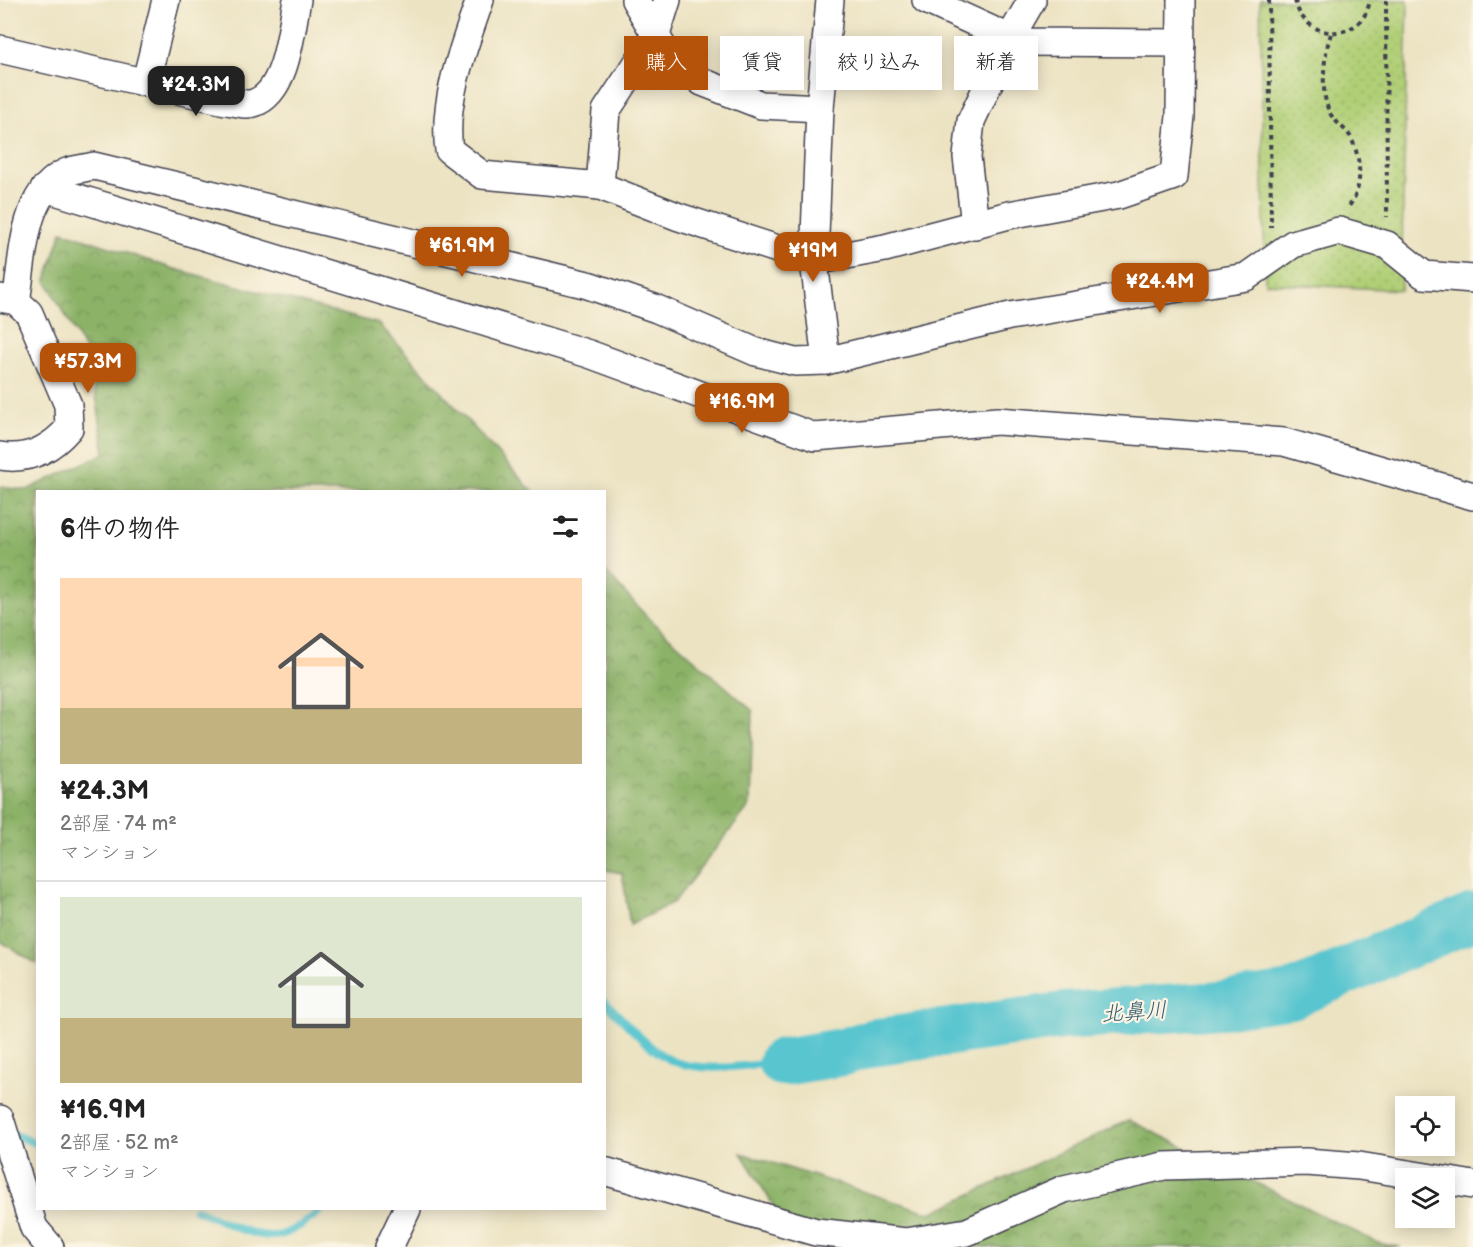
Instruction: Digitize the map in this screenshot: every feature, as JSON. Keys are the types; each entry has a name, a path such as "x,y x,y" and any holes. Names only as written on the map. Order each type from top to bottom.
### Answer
{"street":[{"path":"146,81 166,0"},
{"path":"0,49 221,100 253,104 268,94 280,80 297,0"},
{"path":"480,0 463,52 446,128 449,150 483,175 600,186 679,217 814,261 885,248 975,225 1119,195 1174,176 1180,116 1181,0"},
{"path":"635,0 665,51 702,82 760,105 820,108"},
{"path":"600,186 606,111 656,35 667,0"},
{"path":"826,361 814,261 820,108 831,0"},
{"path":"926,0 1006,36"},
{"path":"1011,36 1032,0"},
{"path":"1038,42 1181,43"},
{"path":"975,225 967,157 971,121 986,90"},
{"path":"0,456 31,455 55,445 69,428 68,405 42,338 29,313 8,299 32,211 45,188 66,172 94,166 588,285 657,309 756,352 795,362 826,361 1010,316 1246,276 1293,244 1339,231 1387,245 1424,275 1473,279"},
{"path":"45,188 589,354 815,437 997,421 1284,442 1473,496"},
{"path":"0,1119 34,1228 50,1247"},
{"path":"606,1172 816,1232 906,1242 967,1232 1064,1189 1164,1166 1306,1162 1359,1166 1395,1172"},
{"path":"1455,1182 1473,1185"},
{"path":"389,1247 407,1210"}],"path":[{"path":"1269,0 1271,259"},
{"path":"1295,0 1299,14 1307,24 1331,34 1355,27 1363,18 1370,0"},
{"path":"1386,0 1387,245"},
{"path":"1331,34 1325,49 1325,87 1329,111 1350,136 1358,159 1359,182 1353,200 1337,221 1334,232"}],"green space":[{"path":"1260,0 1408,0 1401,290 1265,283"},
{"path":"62,231 171,268 379,324 531,490 36,490 36,963 0,941 0,487 27,490 105,453 90,359 46,281"},
{"path":"606,572 649,619 753,711 750,805 674,902 630,925 622,873 606,870"},
{"path":"1129,1120 1378,1243 1401,1247 799,1247 741,1153 931,1213"}],"waterway":[{"name":"北鼻川","path":"782,1062 843,1052 871,1043 1062,1016 1222,1005 1291,995 1473,917"},
{"path":"606,1003 656,1051 675,1062 714,1068 782,1062"},
{"path":"12,1134 36,1143"},
{"path":"197,1210 243,1230 274,1236 293,1230 321,1210"}]}
